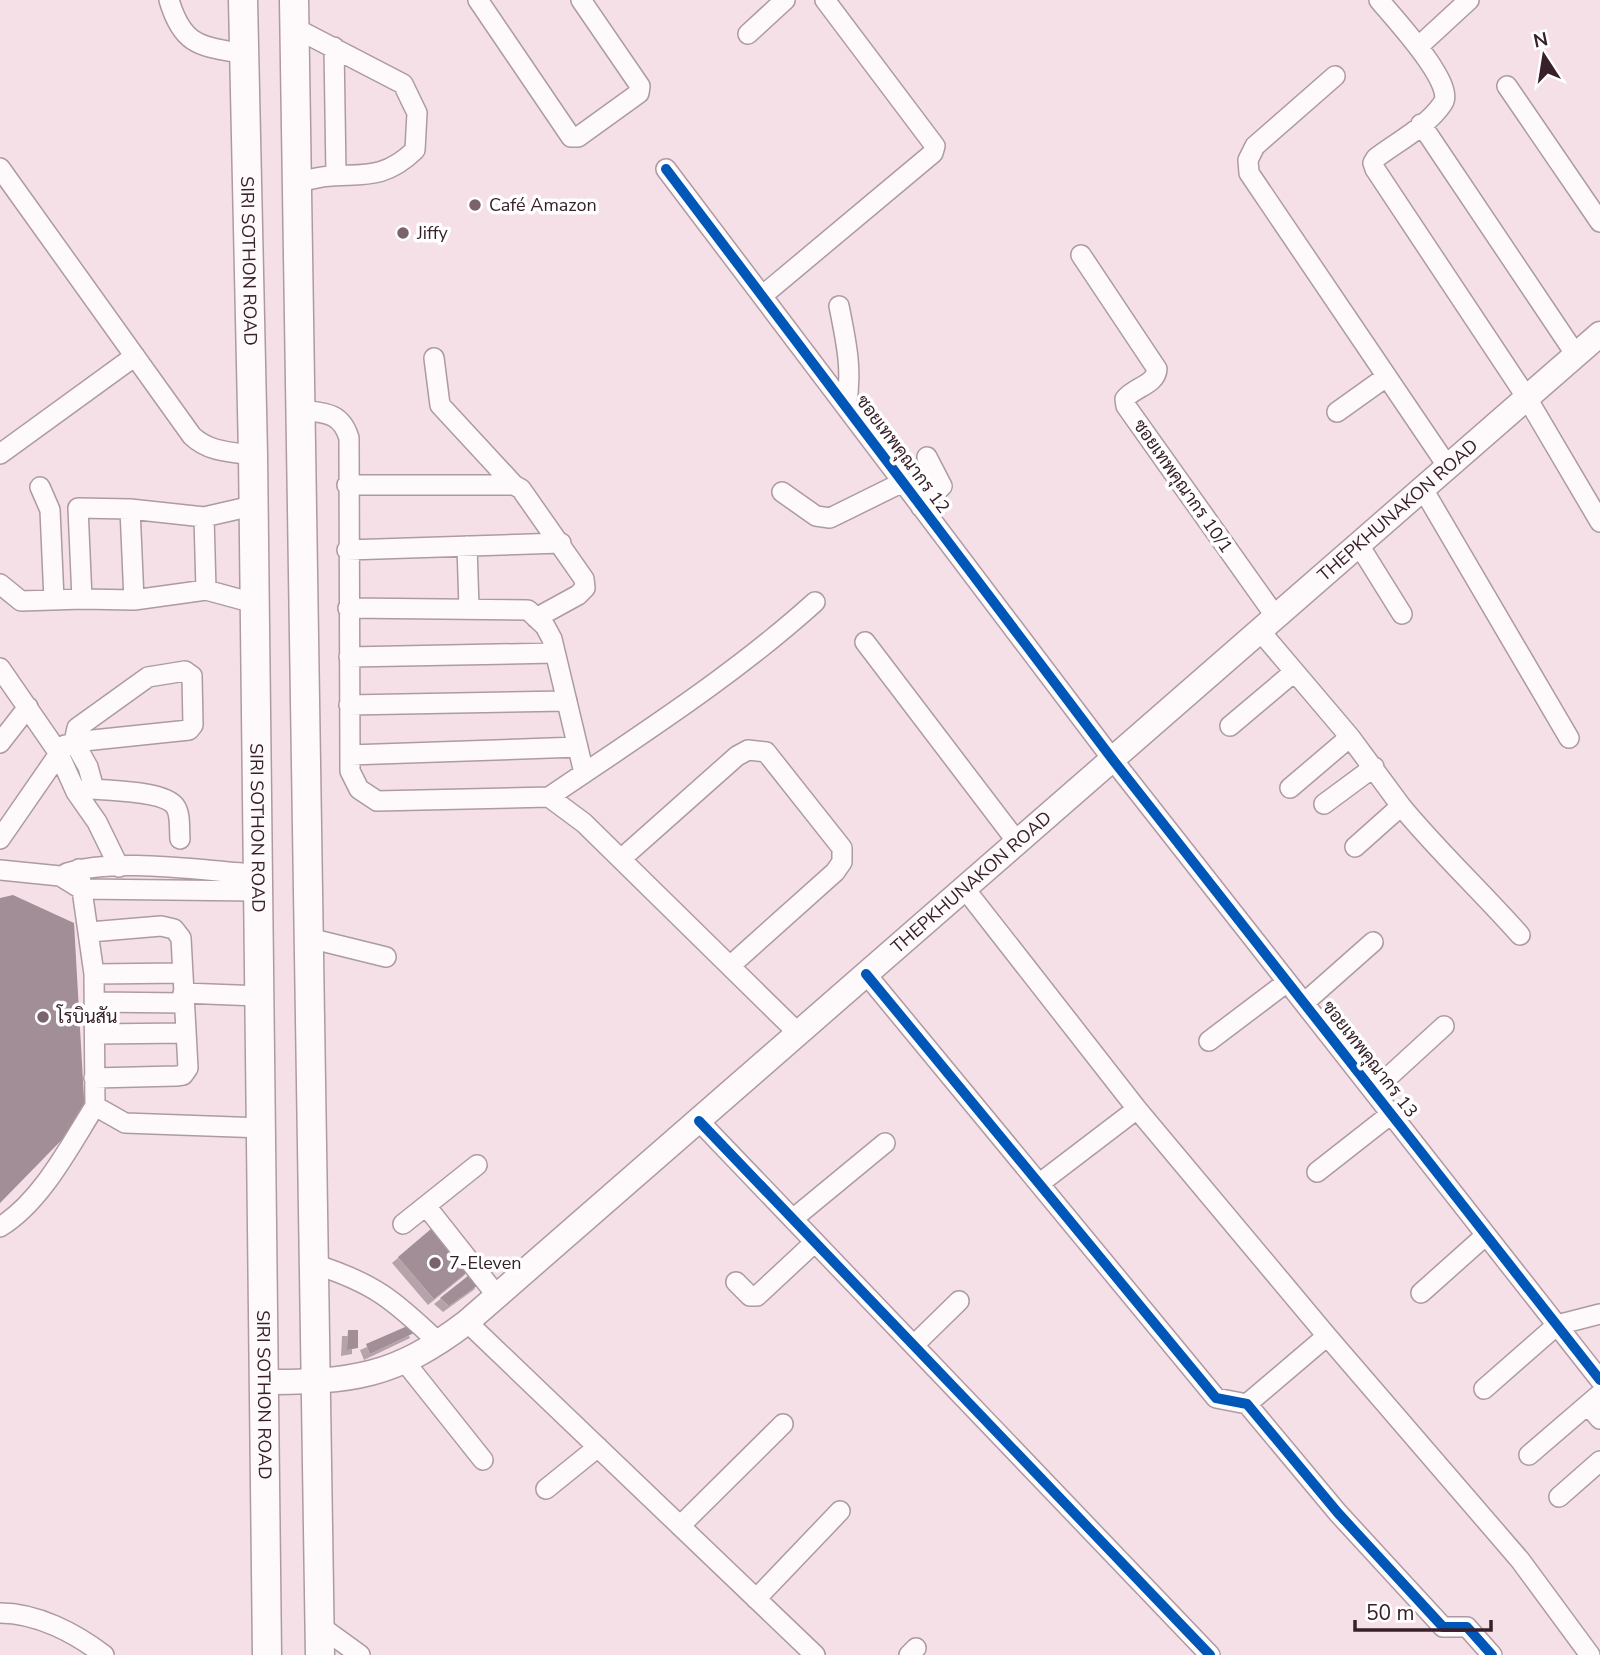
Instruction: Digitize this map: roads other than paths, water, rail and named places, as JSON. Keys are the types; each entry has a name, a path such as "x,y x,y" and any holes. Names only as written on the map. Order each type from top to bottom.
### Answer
{"highway":[{"name":"SIRI SOTHON ROAD","path":"243,0 253,455 267,1655"},
{"path":"294,14 320,1655"}],"main road":[{"name":"THEPKHUNAKON ROAD","path":"264,1382 316,1382 375,1374 405,1362 439,1343 467,1322 1600,334"}],"street":[{"path":"169,0 182,32 195,42 244,54"},
{"path":"478,0 571,138 578,137 639,93 640,86 581,0"},
{"path":"748,34 785,0"},
{"path":"762,296 933,153 935,146 825,0"},
{"path":"1379,0 1418,47 1444,85 1447,95 1443,103 1421,124 1376,158 1373,163 1375,169 1527,398 1600,522"},
{"path":"1418,47 1469,0"},
{"path":"294,14 334,47 403,84 417,113 415,150 397,167 370,175 320,174 297,184"},
{"path":"334,47 336,175"},
{"path":"1335,76 1255,146 1248,160 1249,173 1448,467"},
{"path":"1507,86 1600,222"},
{"path":"1421,124 1576,355"},
{"path":"0,168 192,436 203,446 253,455"},
{"name":"ซอยเทพคุณากร 12","path":"666,169 1113,760"},
{"name":"ซอยเทพคุณากร 10/1","path":"1082,255 1157,369 1153,379 1130,393 1125,400 1126,406 1268,624"},
{"path":"839,306 850,362 851,382 846,407"},
{"path":"0,454 135,356"},
{"path":"434,359 440,405 529,499 579,568 585,588 578,595 536,618"},
{"path":"1337,412 1385,377"},
{"path":"301,410 335,414 344,423 349,438 347,550 350,771 359,789 377,801 549,797 713,684 775,638 815,602"},
{"path":"921,507 942,485 927,457"},
{"path":"782,492 816,516 830,518 903,482"},
{"path":"347,485 514,485"},
{"path":"40,487 50,510 54,600"},
{"path":"1423,489 1569,738"},
{"path":"50,510 130,509 204,517 252,506"},
{"path":"78,508 82,599"},
{"path":"130,509 134,600"},
{"path":"204,517 206,590"},
{"path":"347,550 561,542"},
{"path":"467,545 469,608"},
{"path":"1359,545 1402,614"},
{"path":"0,584 21,601 134,600 206,590 254,603"},
{"path":"348,608 528,610 552,639 584,773"},
{"path":"1268,624 1294,672 1374,767 1401,806 1432,844 1471,881 1520,935"},
{"path":"864,642 1018,843"},
{"path":"349,657 555,653"},
{"path":"0,668 28,707 68,743 88,767 85,791 119,867"},
{"path":"0,839 77,728 148,677 185,671 192,676 193,725 189,730 68,743"},
{"path":"1230,726 1294,672"},
{"path":"349,705 567,701"},
{"path":"0,743 28,707"},
{"path":"1290,788 1350,737"},
{"path":"350,755 578,747"},
{"path":"621,859 737,757 748,750 766,752 842,848 842,862 835,872 730,966"},
{"name":"ซอยเทพคุณากร 13","path":"1113,760 1600,1380"},
{"path":"1324,804 1374,767"},
{"path":"85,791 162,796 173,804 178,813 180,839"},
{"path":"549,797 584,823 799,1034"},
{"path":"1355,847 1401,806"},
{"path":"80,879 119,867 256,882"},
{"path":"0,870 80,879 256,882"},
{"path":"0,1227 13,1219 50,1175 95,1106 96,1002 90,932 80,879"},
{"path":"965,889 1137,1109 1327,1336 1520,1560 1590,1655"},
{"path":"90,932 161,926 173,929 181,938 188,1068 183,1075 94,1078"},
{"path":"309,938 387,957"},
{"path":"1304,1003 1373,942"},
{"path":"94,974 182,973"},
{"path":"866,974 1216,1398 1247,1404 1338,1513 1443,1627 1467,1627 1492,1655"},
{"path":"1209,1041 1287,982"},
{"path":"96,1002 259,996"},
{"path":"1373,1091 1444,1026"},
{"path":"96,1034 185,1032"},
{"path":"95,1106 125,1123 261,1128"},
{"path":"1040,1184 1137,1109"},
{"path":"1317,1172 1391,1114"},
{"path":"699,1121 1210,1655"},
{"path":"794,1219 885,1143"},
{"path":"403,1224 477,1165"},
{"path":"426,1206 498,1297"},
{"path":"1421,1293 1486,1235"},
{"path":"736,1282 750,1296 757,1296 815,1242"},
{"path":"314,1264 359,1278 377,1289 439,1343"},
{"path":"914,1345 959,1301"},
{"path":"1484,1389 1557,1325 1600,1314"},
{"path":"467,1322 815,1655"},
{"path":"1247,1404 1327,1336"},
{"path":"405,1362 483,1460"},
{"path":"1529,1455 1596,1406"},
{"path":"680,1526 783,1424"},
{"path":"546,1489 598,1447"},
{"path":"1559,1497 1600,1461"},
{"path":"756,1599 840,1511"},
{"path":"0,1613 26,1616 55,1627 84,1640 104,1655"},
{"path":"320,1626 360,1655"}],"place":[{"name":"Café Amazon","path":"475,205"},
{"name":"Jiffy","path":"403,233"},
{"name":"โรบินสัน","path":"43,1017"},
{"name":"7-Eleven","path":"435,1263"}]}
